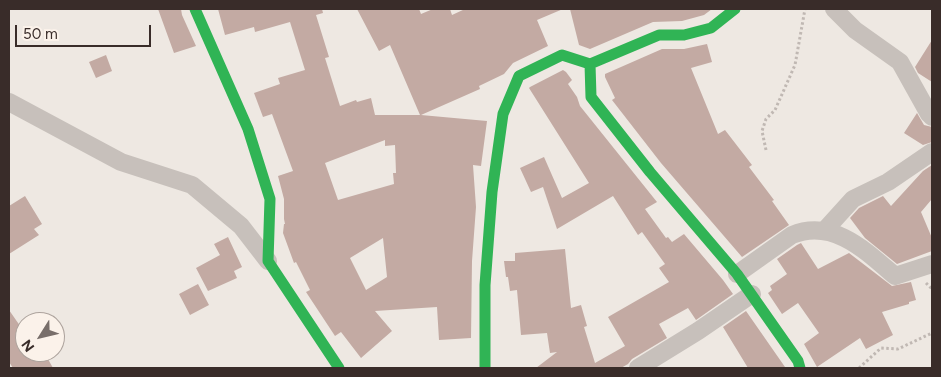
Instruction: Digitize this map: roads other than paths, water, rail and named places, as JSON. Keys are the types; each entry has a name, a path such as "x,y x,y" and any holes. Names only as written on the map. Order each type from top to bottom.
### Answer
{"street":[{"path":"195,9 248,129 270,200 268,261"},
{"path":"485,368 486,266 492,192 503,114 519,76 562,55 590,64 659,35 684,35 712,28 735,9"},
{"path":"834,9 855,30 900,62 932,117"},
{"path":"590,64 591,97 650,172 737,274 798,361 800,368"},
{"path":"9,102 121,162 192,185 241,226 268,261 339,368"},
{"path":"824,231 853,199 888,182 932,152"},
{"path":"737,274 802,231 824,231 843,236 861,247 895,276 932,264"},
{"path":"638,368 698,331 752,294"}]}
